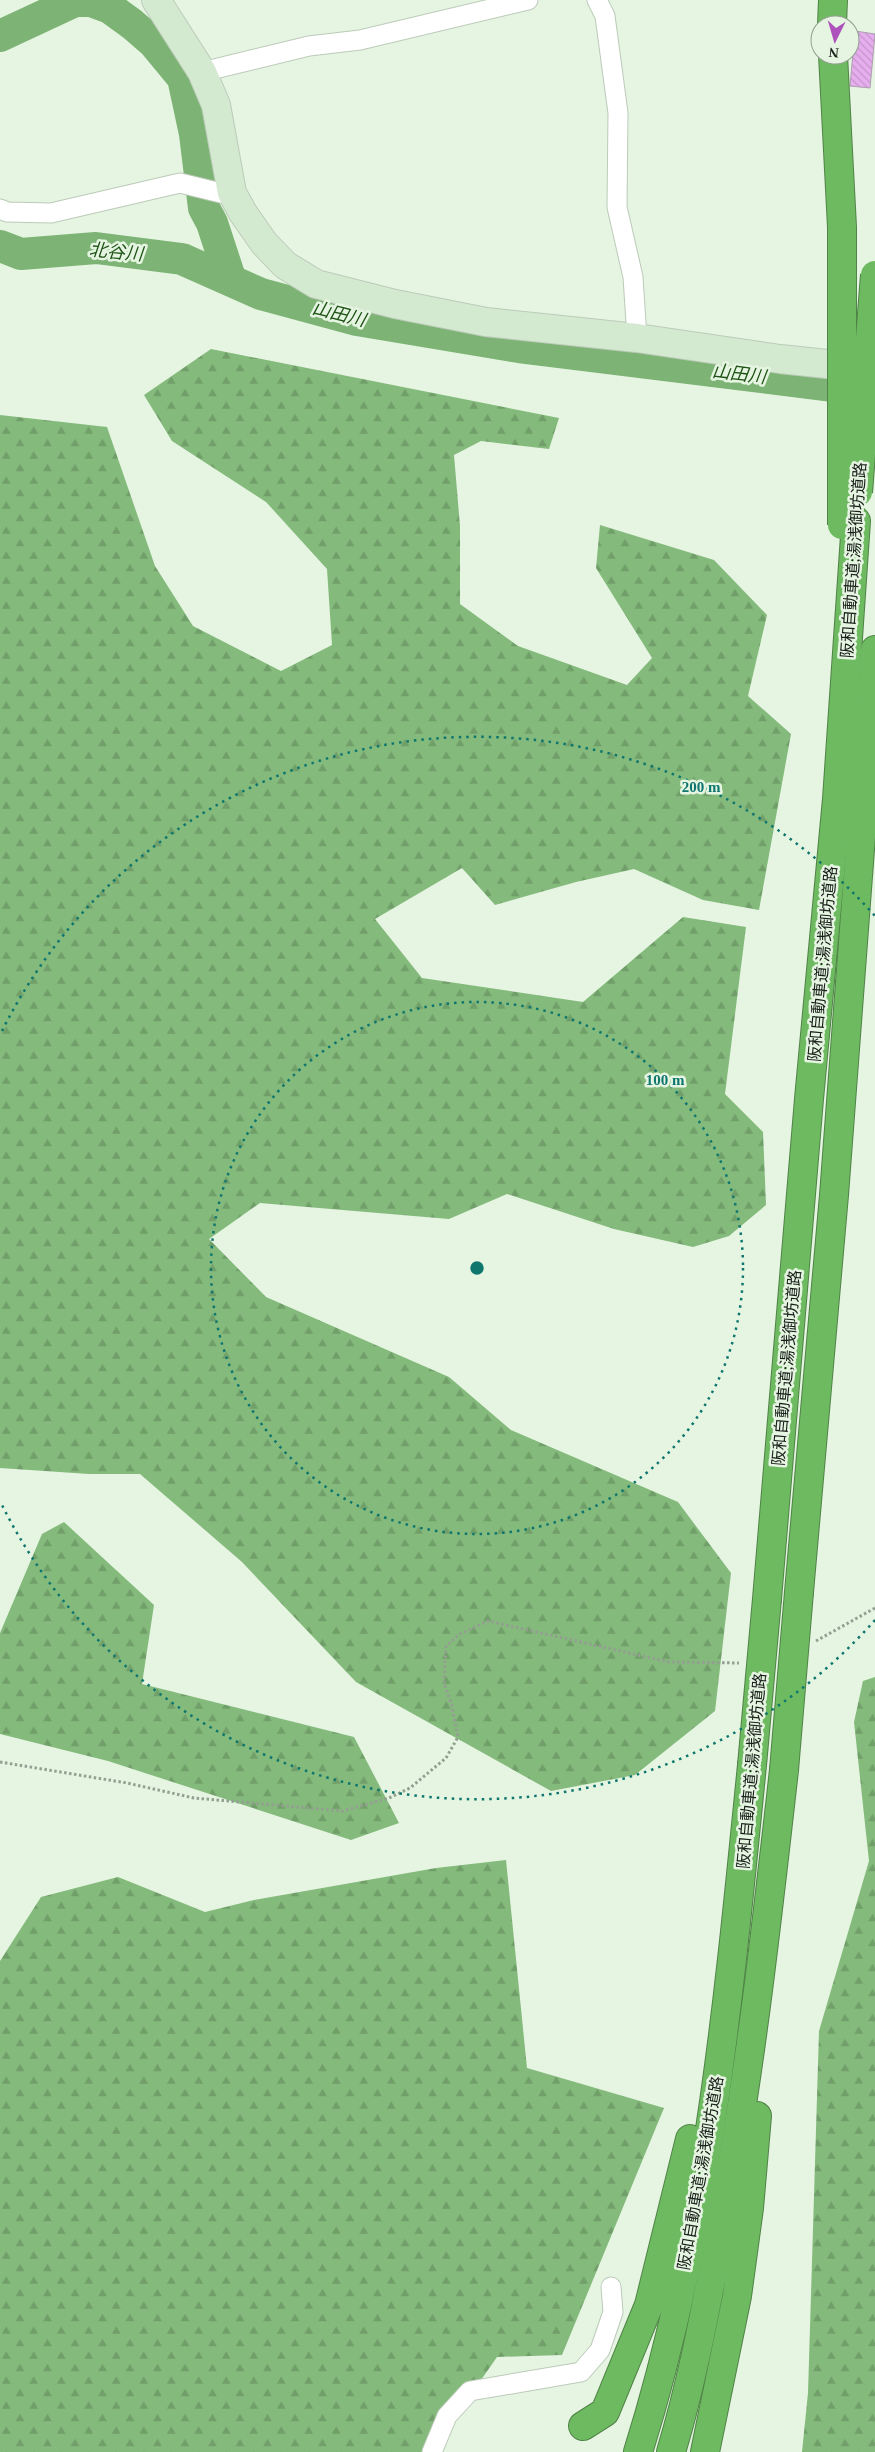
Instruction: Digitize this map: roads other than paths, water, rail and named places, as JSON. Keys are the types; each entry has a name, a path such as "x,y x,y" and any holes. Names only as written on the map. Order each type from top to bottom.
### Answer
{"highway":[{"path":"832,15 833,0"},
{"path":"834,65 842,227 849,523"},
{"name":"阪和自動車道;湯浅御坊道路","path":"638,2452 670,2333 686,2260 708,2138 723,2034 740,1884 767,1599 837,799 849,523 875,275"},
{"name":"阪和自動車道;湯浅御坊道路","path":"671,2452 695,2359 731,2178 767,1924 784,1770 834,1195 875,650"},
{"path":"864,806 875,720"},
{"path":"583,2426 605,2412 649,2305 678,2193 740,1884"},
{"path":"705,2452 737,2296 750,2208 758,2109 767,1924"}],"street":[{"path":"156,0 202,72 216,105 227,193 264,243 285,265 316,284 395,304 486,322 637,338 780,359 875,370"},
{"path":"202,72 309,46 360,40 528,0"},
{"path":"597,0 605,16 618,113 617,207 633,277 637,338"},
{"path":"0,209 7,212 51,212 180,183 227,193"},
{"path":"432,2452 447,2416 470,2391 582,2372 600,2350 613,2312 611,2287"}],"waterway":[{"name":"山田川","path":"0,36 75,1 91,1 110,8 154,43 183,78 195,134 204,208 212,223 230,278"},
{"name":"山田川","path":"0,246 21,254 96,248 182,259 261,294 357,320 519,347 873,391"}],"water label":[{"name":"北谷川","path":"116,252"}]}
